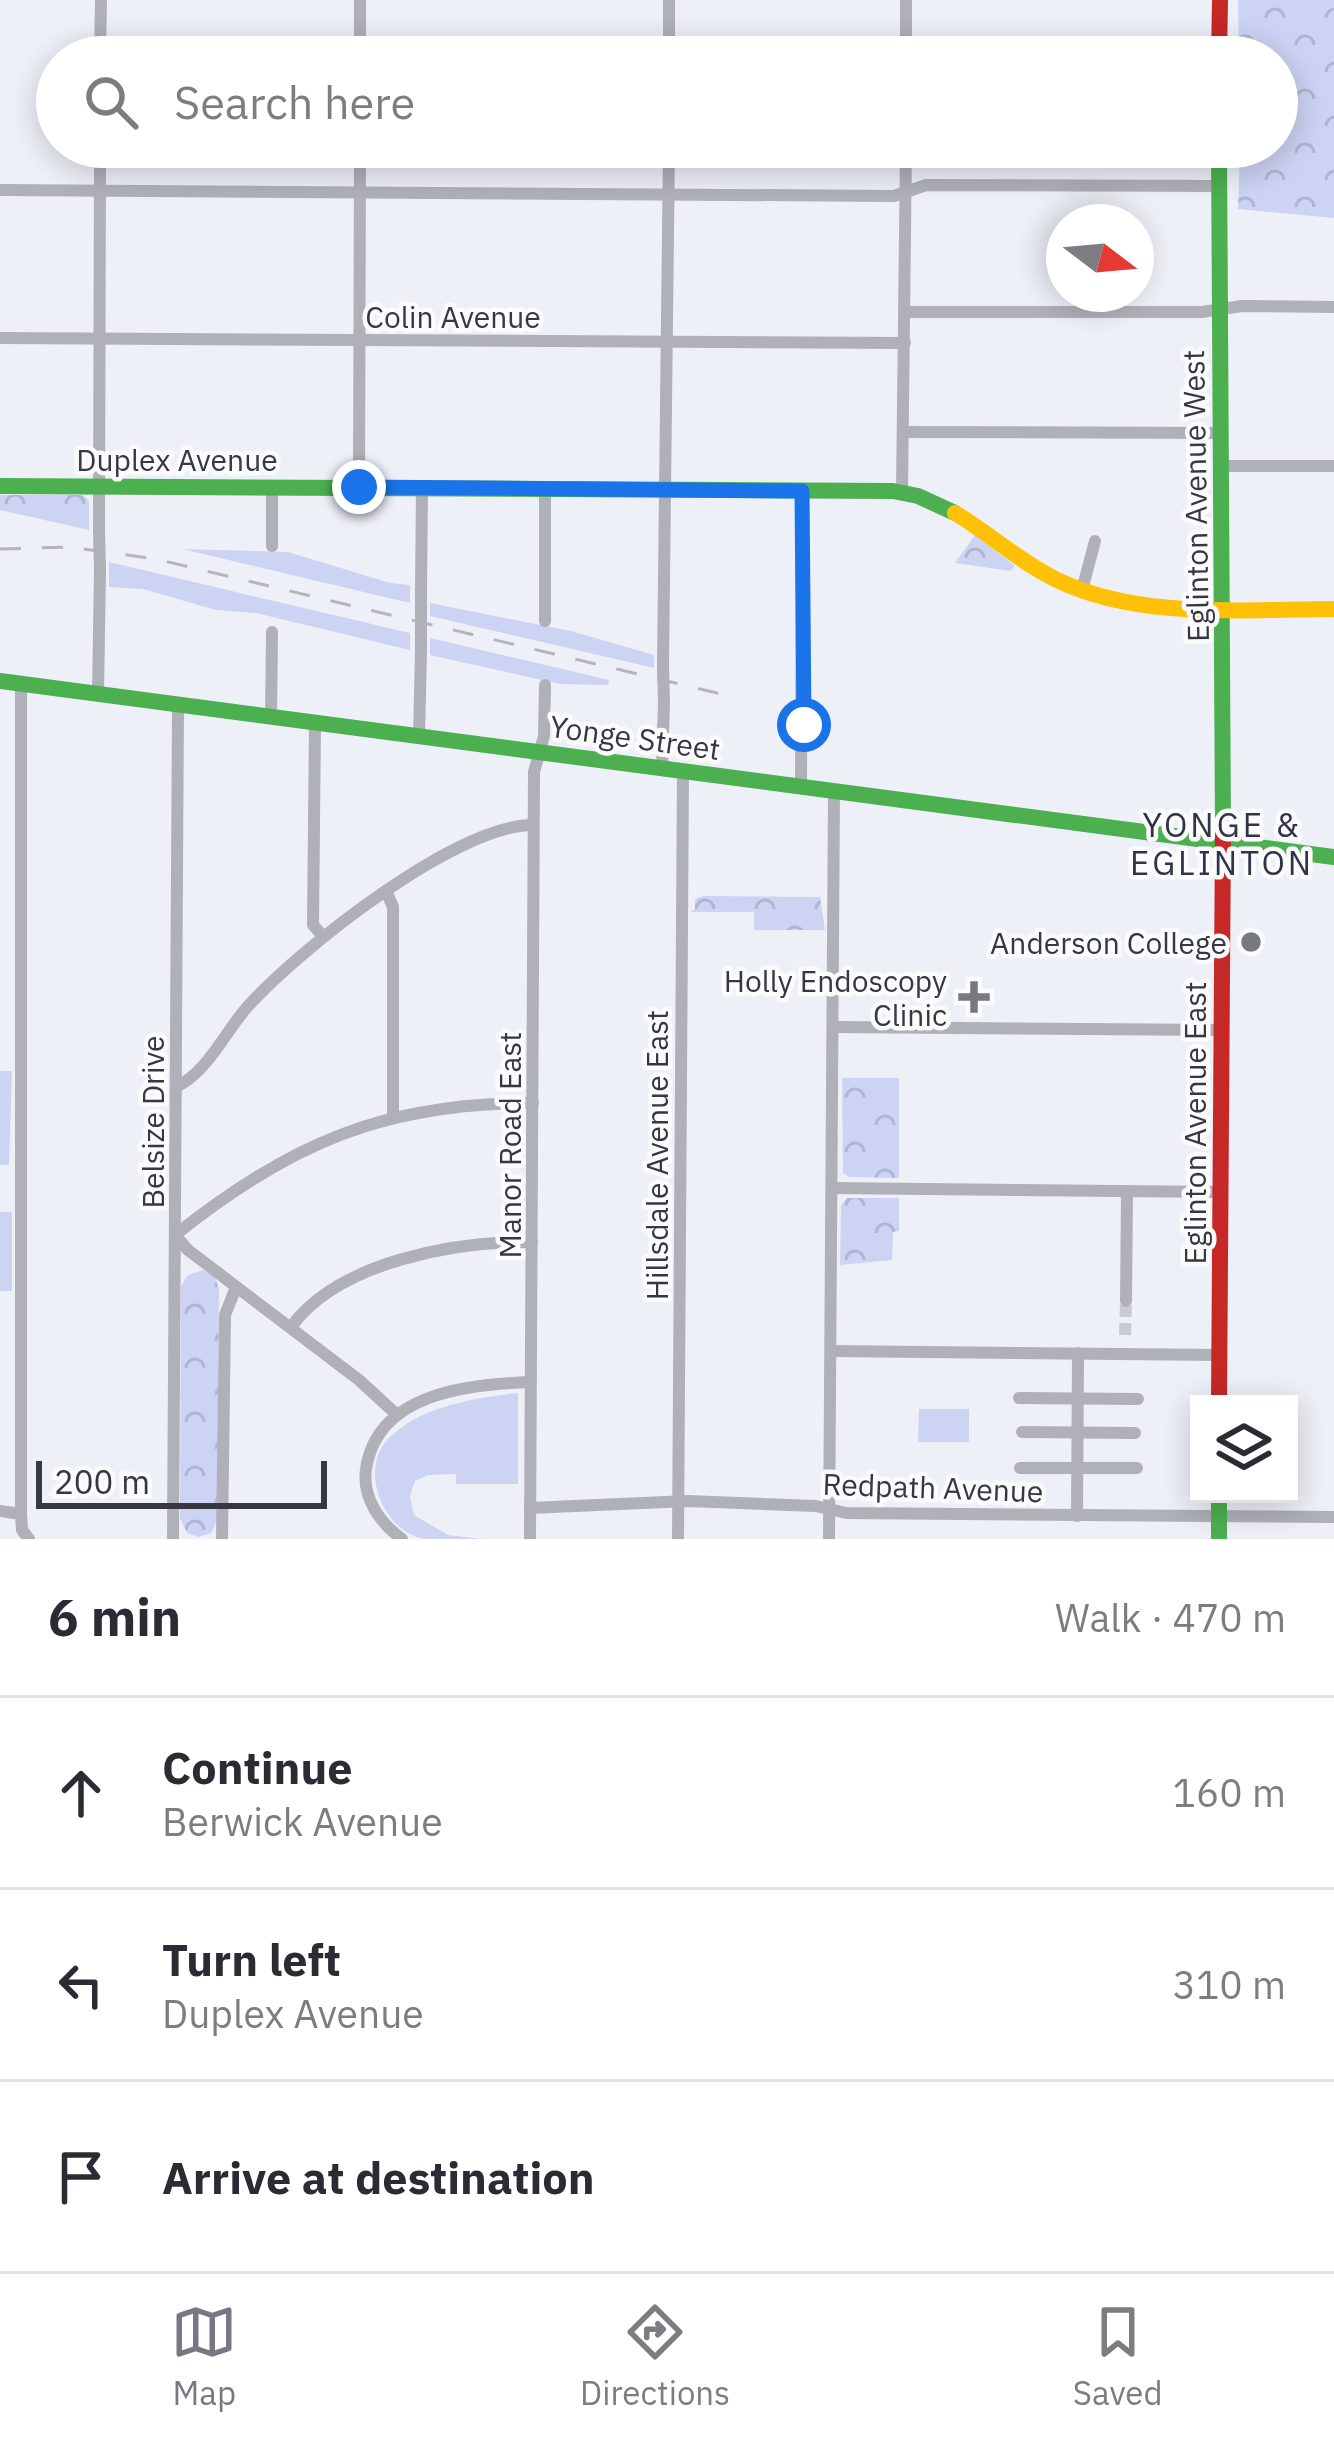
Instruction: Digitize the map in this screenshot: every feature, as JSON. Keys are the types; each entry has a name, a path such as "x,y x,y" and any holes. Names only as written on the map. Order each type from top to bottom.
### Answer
{"main road":[{"path":"1220,0 1220,36"},
{"name":"Eglinton Avenue West","path":"1219,168 1222,843"},
{"name":"Duplex Avenue","path":"0,486 902,492 950,508 1039,572 1082,590 1141,602 1334,609"},
{"name":"Yonge Street","path":"0,681 1334,856"},
{"name":"Eglinton Avenue East","path":"1220,1395 1222,843"},
{"path":"1219,1539 1220,1503"}],"street":[{"path":"100,0 100,36"},
{"path":"360,0 360,36"},
{"path":"669,0 669,36"},
{"path":"906,0 906,36"},
{"path":"98,694 100,168"},
{"path":"359,487 360,168"},
{"path":"662,768 669,168"},
{"path":"902,492 905,168"},
{"path":"0,190 894,196 926,185 1219,186"},
{"path":"905,312 1334,307"},
{"name":"Colin Avenue","path":"0,338 905,343"},
{"path":"904,432 1221,433"},
{"path":"1220,466 1334,466"},
{"path":"272,487 272,546"},
{"path":"419,736 422,487"},
{"path":"545,488 545,622"},
{"path":"801,787 802,491"},
{"path":"1082,590 1096,542"},
{"path":"271,717 272,632"},
{"path":"21,684 21,1514 22,1530 29,1539"},
{"name":"Manor Road East","path":"530,1539 534,767 544,736 545,685"},
{"name":"Belsize Drive","path":"173,1539 178,705"},
{"path":"315,722 314,925 322,935"},
{"name":"Hillsdale Avenue East","path":"678,1539 683,771"},
{"path":"829,1539 834,792"},
{"path":"176,1087 192,1077 249,1004 322,935 386,891 497,832 533,826"},
{"path":"386,891 393,907 393,1116"},
{"path":"833,1027 1222,1030"},
{"path":"395,1413 359,1380 188,1250 175,1234 278,1162 329,1137 393,1116 443,1107 533,1103"},
{"path":"832,1188 1221,1192"},
{"path":"1126,1300 1127,1192"},
{"path":"291,1328 331,1292 391,1265 471,1243 532,1242"},
{"path":"222,1539 225,1315 236,1288"},
{"path":"1125,1353 1126,1335"},
{"path":"831,1351 1220,1354"},
{"path":"1077,1516 1078,1353"},
{"path":"398,1538 375,1511 365,1480 374,1443 395,1413 445,1391 531,1382"},
{"path":"1019,1397 1138,1399"},
{"path":"1022,1432 1136,1433"},
{"path":"1020,1468 1137,1468"},
{"name":"Redpath Avenue","path":"530,1508 678,1503 1077,1516 1334,1516"},
{"path":"0,1511 21,1514"}],"green space":[{"path":"1238,0 1334,0 1334,218 1238,209 1239,168 1298,168 1298,36 1239,36"},
{"path":"0,495 83,495 89,501 89,530 0,510"},
{"path":"975,535 1015,566 1011,571 955,563"},
{"path":"182,549 288,552 410,585 410,603"},
{"path":"109,562 410,633 410,650 256,613 216,610 143,589 109,587"},
{"path":"430,603 571,631 654,655 654,668 430,616"},
{"path":"430,638 609,680 608,685 560,684 430,655"},
{"path":"820,897 825,930 754,930 754,912 690,912 695,899"},
{"path":"0,1071 12,1071 9,1165 0,1165"},
{"path":"842,1078 899,1078 899,1178 843,1173"},
{"path":"847,1198 899,1198 899,1231 893,1232 892,1260 840,1265 841,1205"},
{"path":"0,1212 12,1212 12,1291 0,1291"},
{"path":"203,1270 215,1277 219,1289 217,1521 211,1533 199,1537 187,1533 180,1518 181,1286 188,1275"},
{"path":"518,1393 518,1484 456,1484 456,1474 428,1475 415,1481 410,1496 414,1515 448,1535 481,1539 425,1539 397,1524 379,1497 375,1481 380,1450 390,1437 434,1410"},
{"path":"919,1409 969,1409 969,1442 918,1442"}],"tunnel":[{"path":"1125,1335 1126,1301"}],"railway":[{"path":"0,549 69,547 156,559 738,698"}],"traffic: fast":[{"path":"1219,168 1223,830"},
{"path":"0,486 893,491 918,496 955,513"},
{"path":"0,681 1334,857"},
{"path":"1219,1503 1219,1539"}],"traffic: slow":[{"path":"955,513 1030,565 1089,593 1193,610 1334,609"}],"traffic: jam":[{"path":"1219,36 1220,0"},
{"path":"1219,1395 1223,830"}],"place":[{"name":"Anderson College","path":"1251,942"},
{"name":"Holly Endoscopy Clinic","path":"974,997"}],"district":[{"name":"YONGE & EGLINTON","path":"1222,843"}],"route":[{"path":"359,487 802,491 804,725"}]}
